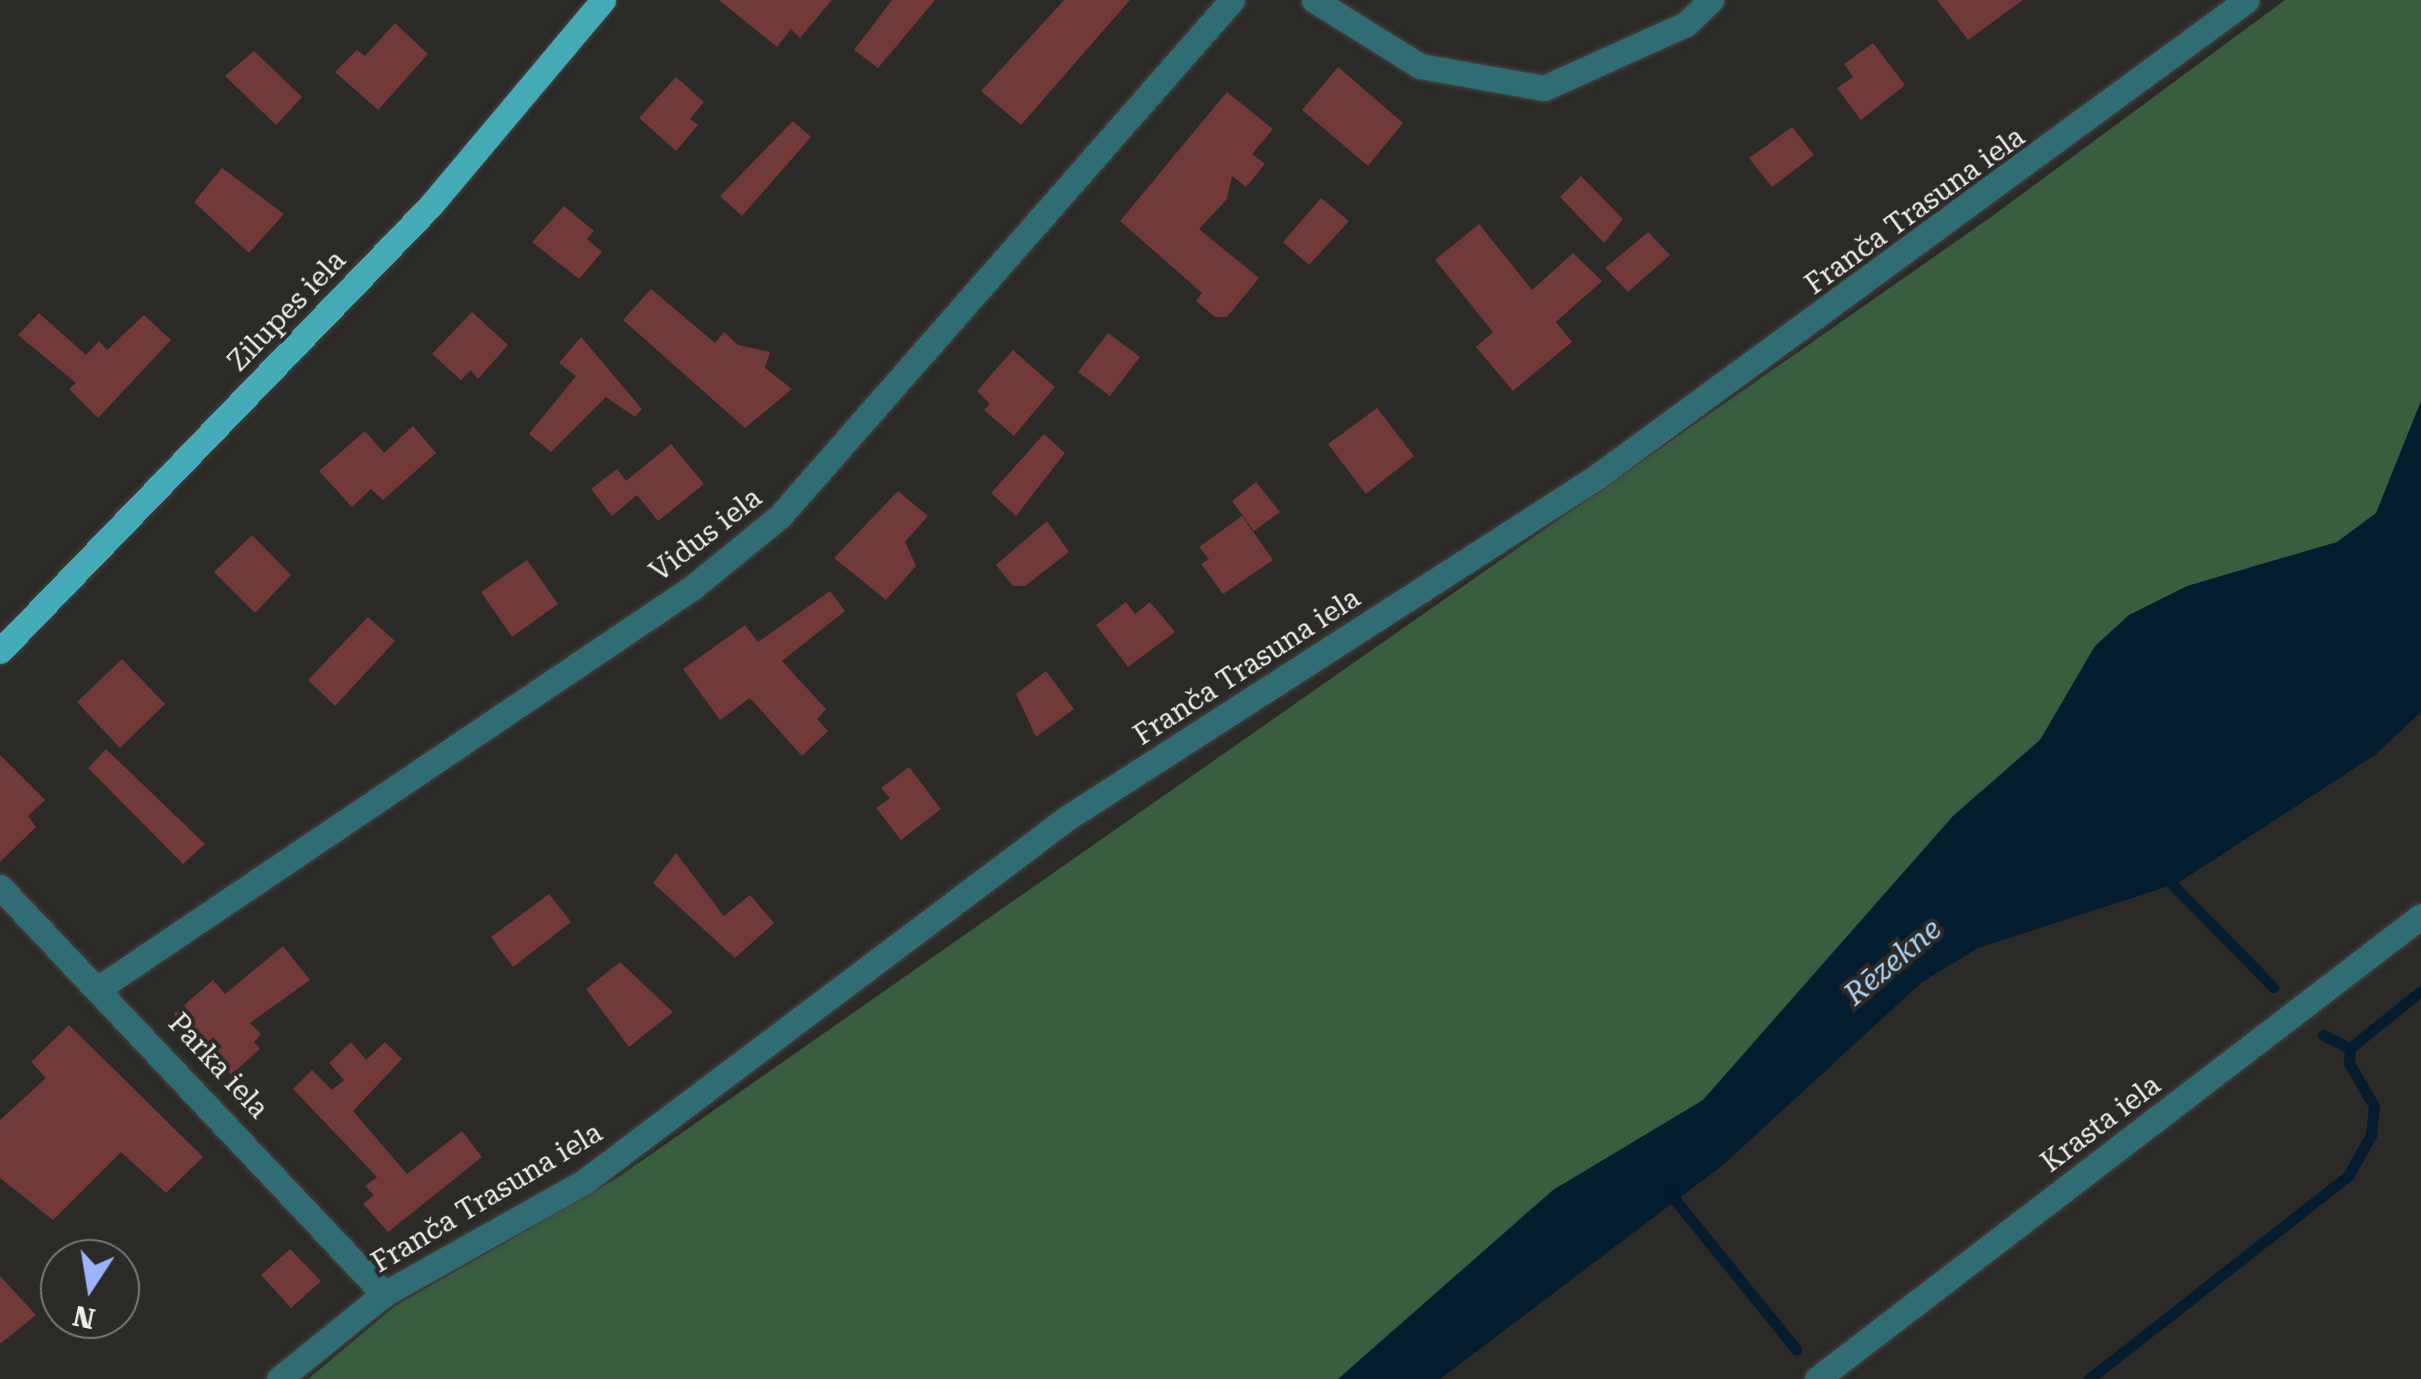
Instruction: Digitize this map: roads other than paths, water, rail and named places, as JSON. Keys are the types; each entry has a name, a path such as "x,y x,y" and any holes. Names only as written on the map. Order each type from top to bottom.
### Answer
{"main road":[{"name":"Zilupes iela","path":"0,651 431,205 604,0"}],"street":[{"name":"Vidus iela","path":"102,986 694,587 780,516 1232,0"},
{"path":"1314,0 1420,66 1544,88 1686,24 1711,0"},
{"name":"Franča Trasuna iela","path":"279,1379 384,1294 586,1180 1066,818 1595,478 2247,0"},
{"name":"Parka iela","path":"0,887 102,986 384,1294"},
{"name":"Krasta iela","path":"1818,1379 2421,916"}],"water":[{"name":"Rēzekne","path":"2421,401 2421,712 2375,755 2178,883 1978,948 1922,982 1723,1165 1440,1379 1338,1379 1553,1190 1703,1100 1953,816 2040,740 2095,646 2129,615 2187,586 2337,542 2376,513"}],"waterway":[{"path":"2164,876 2273,987"},
{"path":"2089,1379 2348,1176 2371,1135 2374,1106 2349,1063 2350,1048 2421,991"},
{"path":"2323,1035 2350,1048"},
{"path":"1672,1187 1676,1201 1796,1349"}]}
